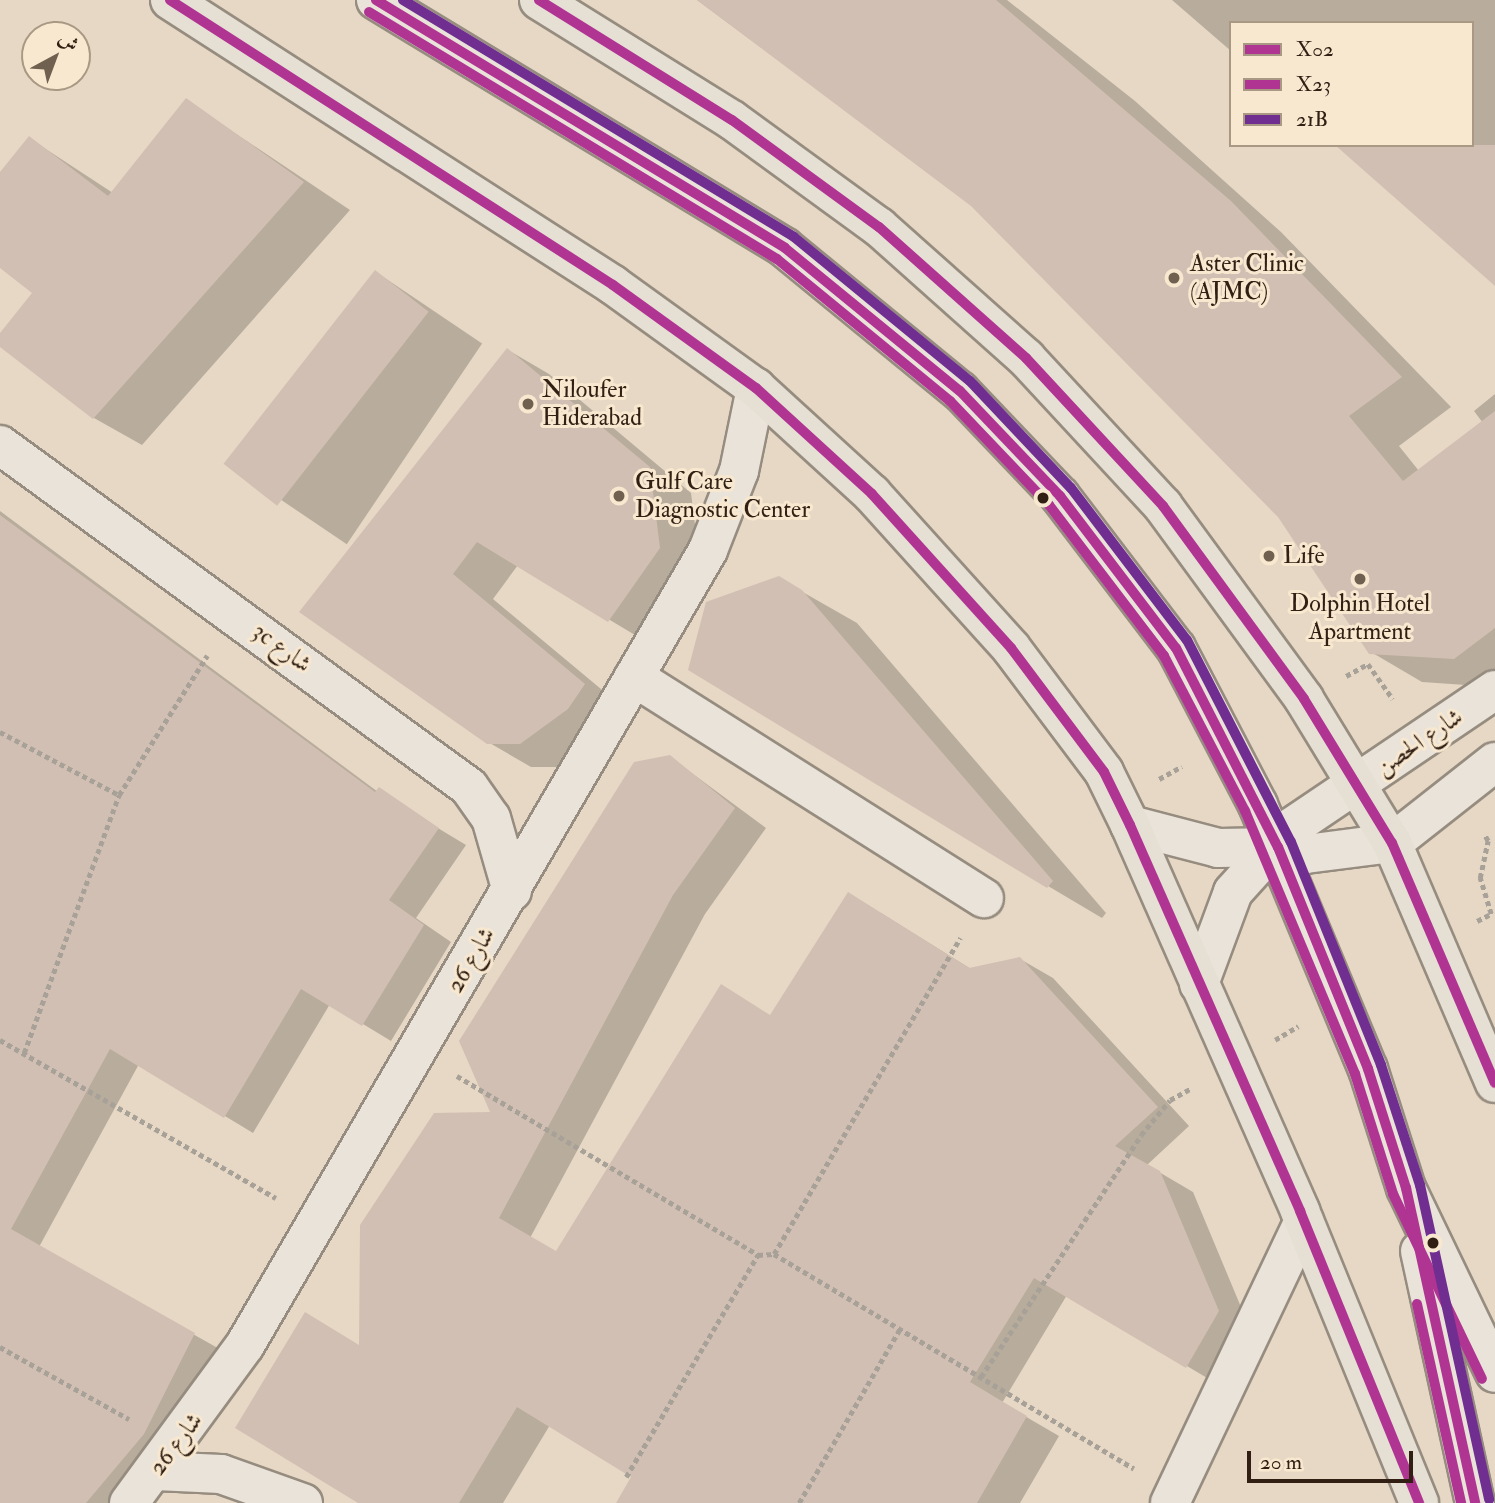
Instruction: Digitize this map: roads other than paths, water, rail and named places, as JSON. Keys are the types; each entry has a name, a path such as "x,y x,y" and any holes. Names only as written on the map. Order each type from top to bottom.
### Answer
{"main road":[{"path":"170,0 613,285 756,388 872,494 1011,648 1104,772 1130,825 1304,1221 1419,1503"},
{"path":"539,0 732,120 867,219 1026,358 1163,506 1304,699 1392,843 1495,1083"}],"street":[{"path":"376,0 785,248 960,391 1060,496 1175,648 1278,847 1368,1069 1406,1188 1475,1503"},
{"name":"شارع 26","path":"129,1503 166,1458 318,1222 634,677 725,512 756,388"},
{"name":"3c شارع","path":"0,445 469,787 491,818 512,891"},
{"path":"634,677 984,898"},
{"name":"شارع الحصن","path":"1199,984 1233,892 1278,847 1292,827 1495,690"},
{"path":"1130,825 1218,848 1278,847 1306,854 1392,843 1495,762"},
{"path":"1406,1188 1495,1373"},
{"path":"1173,1498 1304,1221"},
{"path":"166,1458 303,1503"}],"place":[{"name":"Aster Clinic (AJMC)","path":"1174,278"},
{"name":"Niloufer Hiderabad","path":"528,404"},
{"name":"Gulf Care Diagnostic Center","path":"619,496"},
{"name":"Life","path":"1269,556"},
{"name":"Dolphin Hotel Apartment","path":"1360,579"}]}
